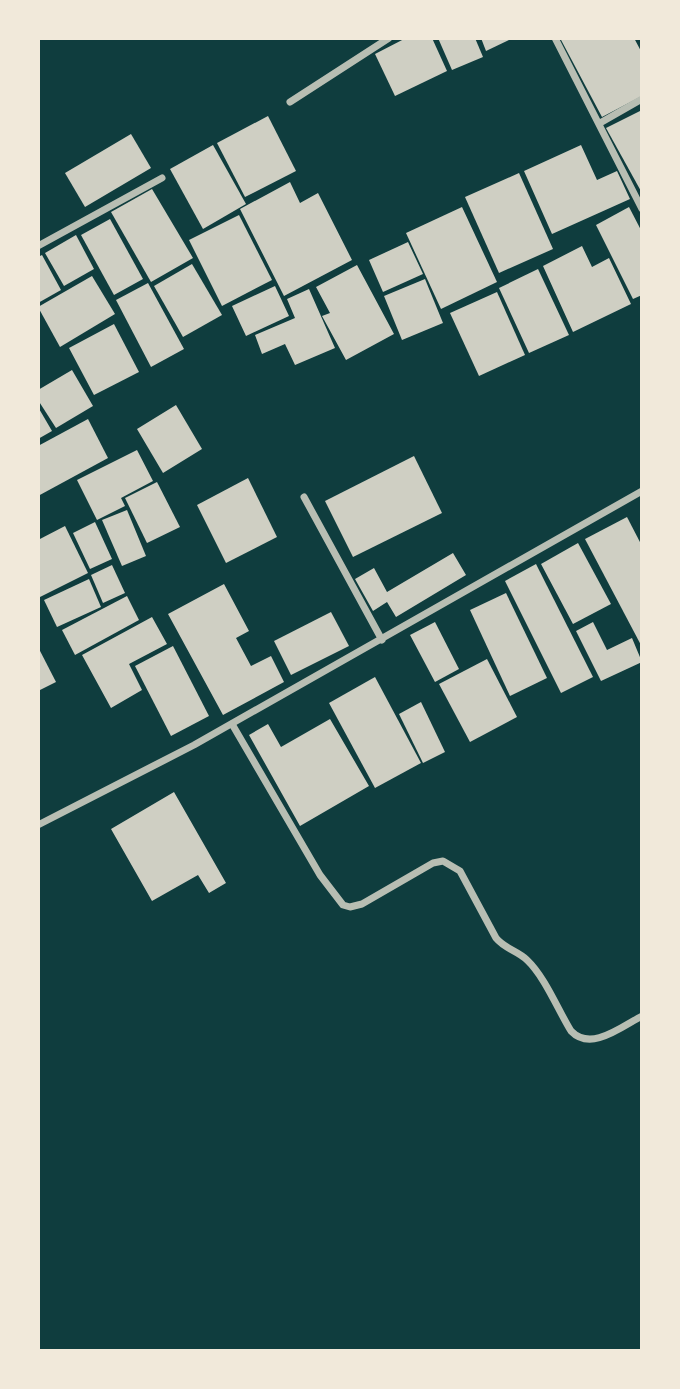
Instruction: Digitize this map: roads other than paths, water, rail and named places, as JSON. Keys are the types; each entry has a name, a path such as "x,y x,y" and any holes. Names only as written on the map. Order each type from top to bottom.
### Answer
{"street":[{"path":"290,102 389,38"},
{"path":"555,38 642,209"},
{"path":"600,123 642,99"},
{"path":"38,246 162,178"},
{"path":"38,825 232,724 642,491"},
{"path":"303,497 382,640"},
{"path":"232,724 320,875 342,905 350,907 362,904 433,863 443,861 460,871 502,946 528,961 536,971 570,1031 577,1038 585,1041 596,1040 642,1016"}]}
